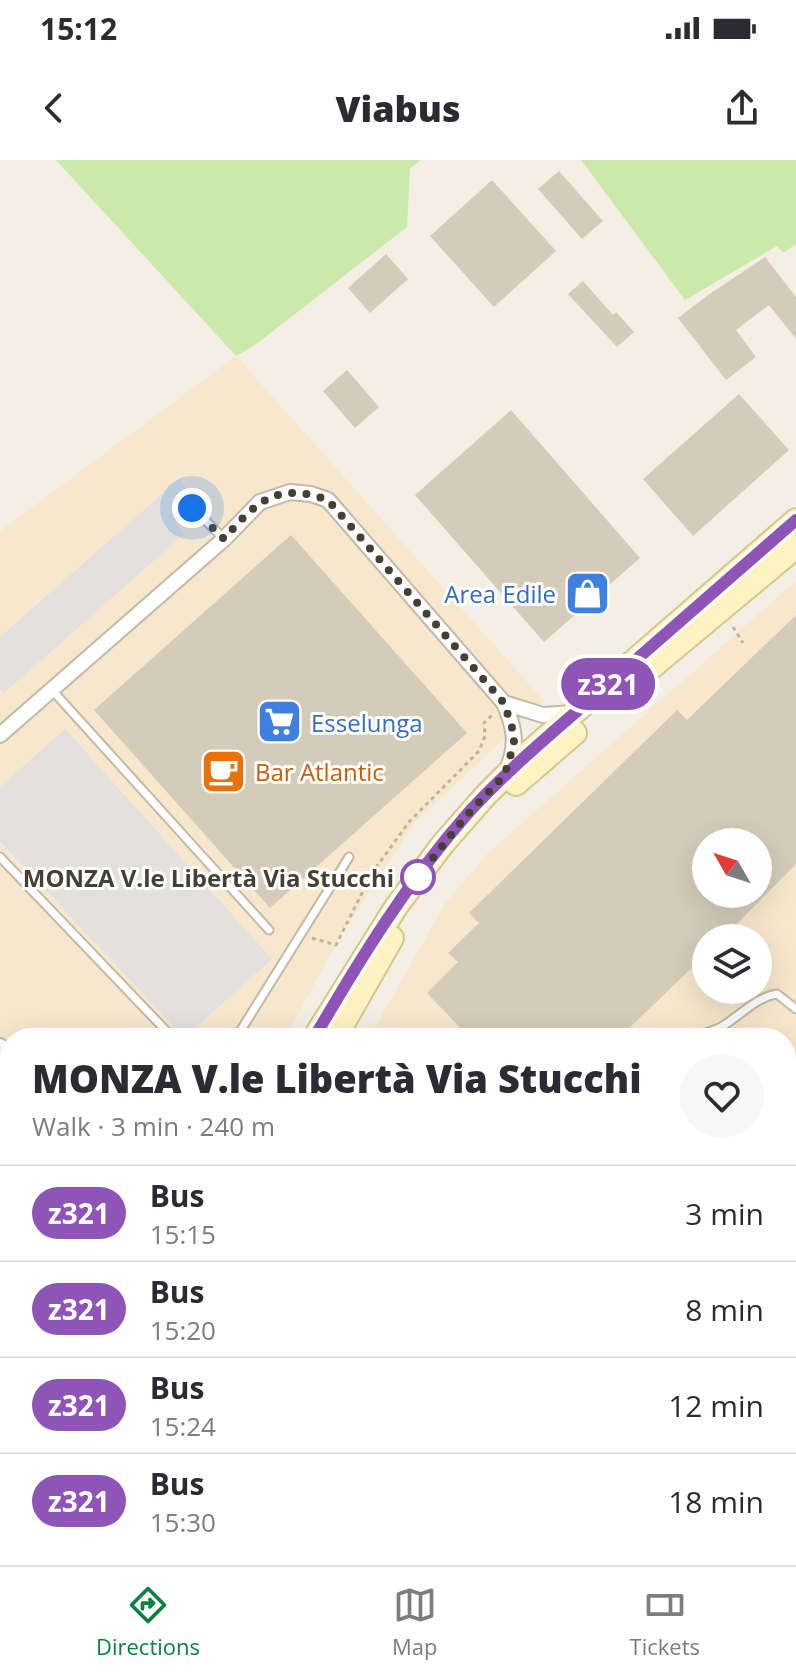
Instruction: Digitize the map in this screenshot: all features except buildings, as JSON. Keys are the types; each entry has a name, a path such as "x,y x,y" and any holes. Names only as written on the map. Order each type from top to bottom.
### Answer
{"main road":[{"path":"320,1028 371,943 403,898 442,845 501,779 796,520"},
{"path":"340,1028 403,922 499,801 642,675 796,547"}],"street":[{"path":"2,729 52,690 224,539 260,502 290,492 311,494 328,500 504,703 515,737 512,756 501,779"},
{"path":"504,703 543,715 575,713"}],"lane":[{"path":"182,497 224,539"},
{"path":"52,690 269,930"},
{"path":"0,857 163,1028"},
{"path":"242,1028 349,857"},
{"path":"718,1028 746,1011 763,996 777,994 796,1009"}],"path":[{"path":"731,624 743,643"}],"shaded area":[{"path":"236,356 544,701 414,823 337,942 290,1028 0,1028 0,531"},
{"path":"179,479 199,502 175,523 184,534 4,693 0,689 0,637"},
{"path":"796,581 796,1028 375,1028 445,904 487,854"},
{"path":"65,729 272,959 195,1028 175,1028 0,841 0,787"}],"green space":[{"path":"56,160 421,160 410,168 407,227 255,345 236,356"},
{"path":"581,160 796,160 796,244 783,253 777,246 685,300"}],"bus line":[{"name":"z321","path":"320,1028 371,943 467,815 528,753 796,520"}],"place":[{"name":"Area Edile","path":"587,593"},
{"name":"Esselunga","path":"280,722"},
{"name":"Bar Atlantic","path":"224,771"},
{"name":"MONZA V.le Libertà Via Stucchi","path":"418,877"}],"route":[{"path":"192,508 224,539 260,502 290,492 328,500 504,703 515,737 508,766 501,779 467,815 416,879 418,877"}]}
